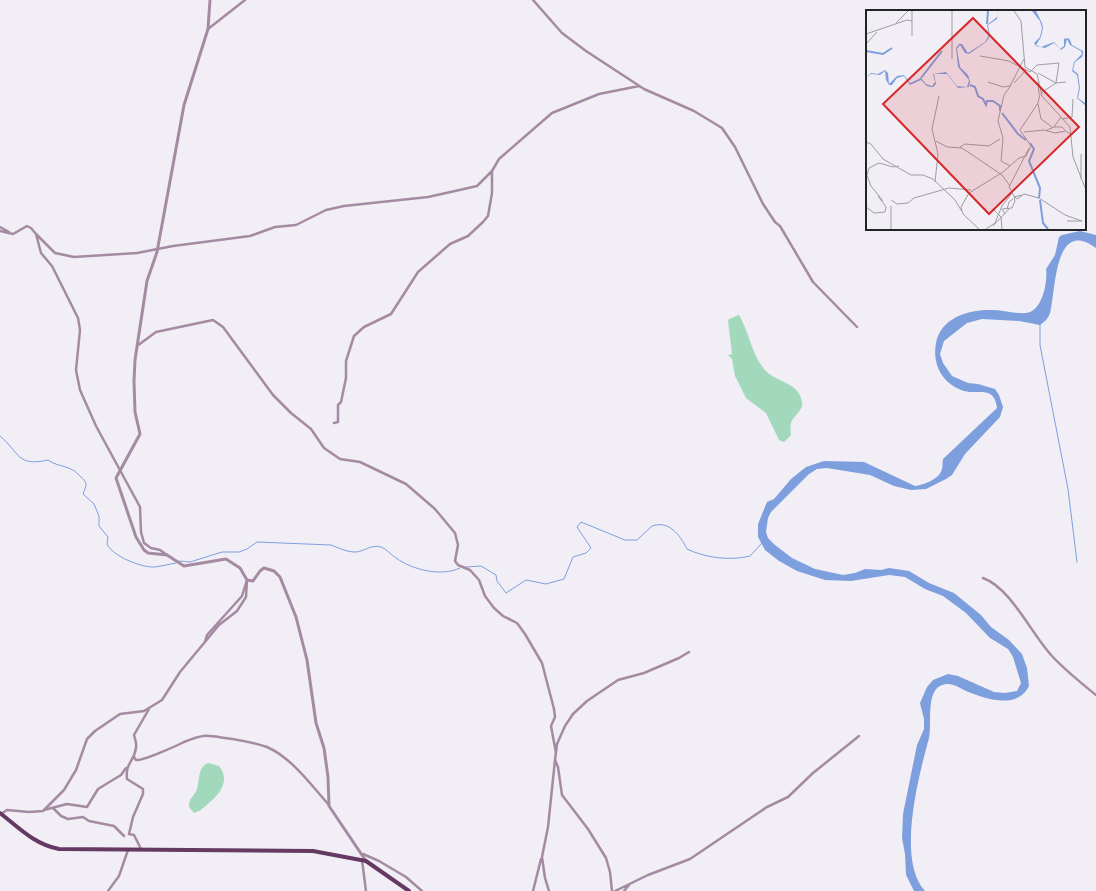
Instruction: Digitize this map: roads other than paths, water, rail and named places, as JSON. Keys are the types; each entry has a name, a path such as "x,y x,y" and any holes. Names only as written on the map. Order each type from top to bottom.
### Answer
{"main road":[{"path":"0,814 33,839 49,848 313,851 364,860 409,891"}],"street":[{"path":"168,555 148,553 144,550 136,537 117,486 116,478 120,468 130,454 140,434 134,397 135,360 147,281 157,250 184,105 208,29 210,0"},
{"path":"208,29 245,0"},
{"path":"533,0 543,13 573,42 639,86 694,111 722,128 727,133 763,204 774,222 780,226 805,271 819,290 857,327"},
{"path":"0,231 10,232 13,234 27,226 31,228 55,253 74,257 97,257 157,250 173,246 250,236 275,227 296,225 326,210 344,206 428,197 455,191 477,186 492,171 499,159 552,113 599,94 639,86"},
{"path":"334,423 338,422 339,419 338,406 341,402 346,378 346,361 354,336 364,327 391,314 418,272 450,244 468,236 484,222 488,216 492,193 492,171"},
{"path":"0,227 10,232"},
{"path":"0,814 7,810 29,812 43,811 67,804 87,807 98,789 121,775 134,757 136,748 134,735 150,709 162,700 180,672 219,625 237,611 246,597 247,580 240,568 226,559 184,566 160,550 151,548 144,543 141,532 140,508 120,468 96,426 80,390 76,370 80,330 78,318 52,266 41,253 36,234"},
{"path":"138,346 156,332 213,320 223,327 273,395 291,413 311,428 324,448 340,459 360,462 406,484 435,509 455,533 458,545 456,561 458,565 470,570 475,575 479,580 485,596 494,608 503,616 517,622 542,663 554,709 555,717 551,726 556,753"},
{"path":"247,580 253,581 264,568 274,570 280,577 292,606 307,660 316,723 324,748 328,777 329,806"},
{"path":"983,578 1007,596 1052,656 1096,695"},
{"path":"205,642 207,635 242,596 247,580"},
{"path":"533,891 548,827 557,744 565,726 573,714 587,701 618,680 644,673 679,658 689,652"},
{"path":"43,811 64,790 76,770 87,739 94,731 120,714 150,709"},
{"path":"134,757 140,760 207,735 246,741 267,747 282,757 306,779 329,806 363,854 366,891"},
{"path":"615,891 648,875 690,859 767,807 788,796 813,773 860,736"},
{"path":"555,760 558,767 562,795 588,829 606,858 610,872 612,891"},
{"path":"126,768 127,779 142,789 143,794 133,817 129,834 134,835 141,849"},
{"path":"53,808 61,816 68,819 83,817 89,821 114,826 124,836"},
{"path":"108,891 118,876 128,849"},
{"path":"363,854 379,860 406,877 422,891"},
{"path":"542,856 544,878 549,891"},
{"path":"624,891 629,885"}],"water":[{"path":"1080,231 1096,235 1096,248 1082,241 1072,242 1065,249 1056,274 1050,313 1043,323 1040,325 1019,321 982,319 967,323 944,341 940,354 943,363 952,376 968,383 995,389 999,395 1003,407 1000,417 965,454 952,475 926,489 911,490 894,486 870,475 827,468 817,469 809,474 771,512 768,518 766,532 768,538 792,558 815,569 843,575 855,573 865,569 881,570 889,568 909,571 929,583 954,593 981,615 991,627 1009,640 1022,654 1027,668 1029,686 1024,693 1017,698 1009,700 992,699 974,694 954,685 947,684 940,686 933,695 930,710 930,732 916,794 912,817 911,839 912,859 916,877 925,891 914,891 906,875 905,854 902,838 903,814 917,745 924,729 924,719 920,703 927,687 933,680 948,674 958,676 994,692 1005,693 1017,691 1021,683 1013,657 1008,649 990,638 966,613 943,596 925,589 905,577 889,575 851,581 825,580 797,571 779,561 765,550 758,537 758,524 767,502 774,499 791,479 806,467 824,461 864,462 915,486 935,479 941,473 943,459 997,408 993,396 985,392 964,391 956,388 944,378 937,366 935,351 939,334 950,321 966,313 983,310 1022,313 1032,311 1036,308 1043,296 1046,281 1046,269 1055,255 1059,237"}],"waterway":[{"path":"1040,324 1040,345 1068,489 1077,562"},
{"path":"0,436 24,460 30,462 48,460 73,470 86,482 83,494 94,504 99,516 99,526 108,537 107,544 115,553 135,563 149,567 176,563"},
{"path":"466,567 481,566 496,575 497,581 506,593 526,580 546,584 564,579 573,557 586,553 591,548 577,527 581,522 625,540 637,540 652,526 664,525 669,527 677,534 687,549 702,555 718,558 742,558 750,556 762,543"},
{"path":"179,561 190,562 222,552 239,552 247,549 257,542 331,545 346,551 355,552 377,546 385,549 394,557 410,566 419,569 444,572 460,568"}]}
